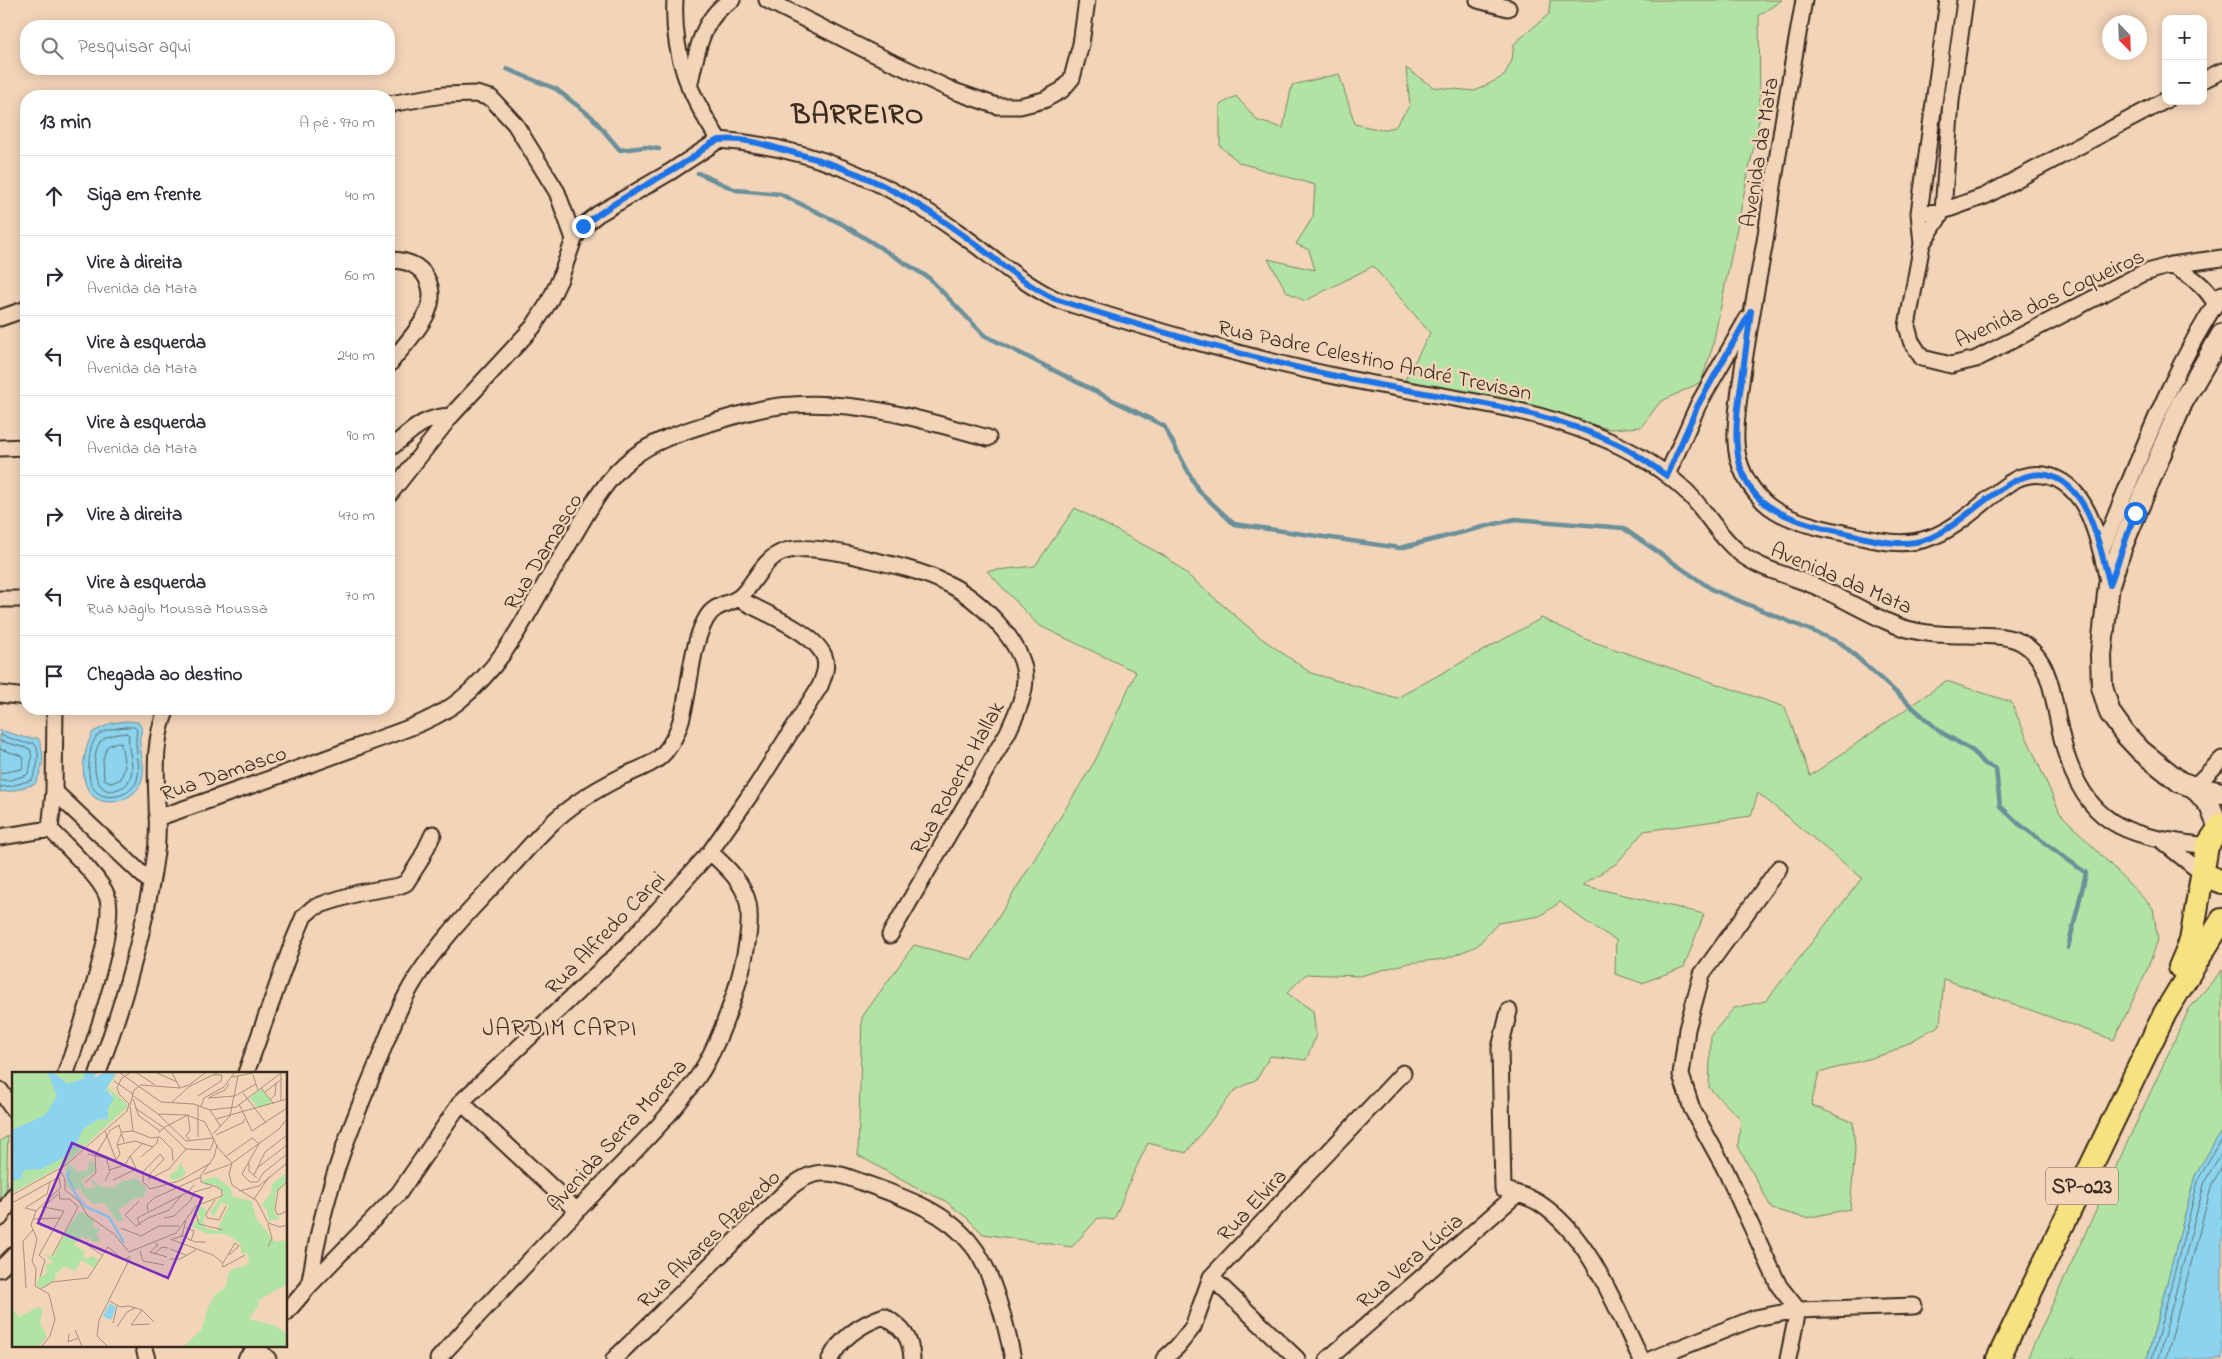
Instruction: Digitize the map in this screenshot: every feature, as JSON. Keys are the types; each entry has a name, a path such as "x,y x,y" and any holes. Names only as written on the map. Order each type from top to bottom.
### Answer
{"main road":[{"path":"2222,334 2182,403 2132,521 2110,585 2101,655 2102,687 2110,713 2124,734 2180,782 2222,793"},
{"path":"2194,787 2210,806 2220,826"},
{"name":"SP-023","path":"2165,1013 2178,970 2191,941 2212,878 2207,846 2220,826"},
{"name":"SP-023","path":"1998,1359 2165,1013 2222,920"}],"street":[{"path":"395,487 451,416 533,327 549,302 560,279 574,239 583,226 598,214 670,172 718,140 700,112 689,88 677,50 674,20 675,0"},
{"path":"689,88 705,31 716,12 732,0"},
{"path":"767,0 913,73 954,91 997,106 1020,106 1044,100 1062,90 1072,78 1081,44 1087,0"},
{"path":"1478,0 1508,8"},
{"name":"Avenida da Mata","path":"1804,0 1765,245 1751,311 1736,419 1736,444 1741,469 1752,488 1766,504 1788,516 1827,529 1885,542 1909,543 1929,538 1952,526 2010,482 2025,475 2049,476 2063,483 2075,494 2088,515 2101,551 2110,585"},
{"name":"Avenida dos Coqueiros","path":"1948,0 1920,212 1922,244 1907,326 1911,341 1922,358 1951,365 1976,359 2140,274 2171,265 2222,258"},
{"name":"Avenida dos Coqueiros","path":"1922,244 1943,211 1951,101 1965,0"},
{"path":"2207,78 2222,71"},
{"path":"395,103 451,95 476,94 491,98 514,124 557,192 574,239"},
{"path":"1920,212 1943,211 1985,196 2162,102"},
{"name":"Rua Padre Celestino André Trevisan","path":"718,140 755,142 826,161 865,176 935,215 1012,274 1035,290 1055,299 1271,362 1400,390 1476,402 1563,422 1620,446 1667,476"},
{"path":"395,260 402,260 420,270 431,286 431,299 428,311 395,357"},
{"path":"2101,551 2163,403 2194,340 2219,299 2196,279 2171,265"},
{"name":"Avenida da Mata","path":"1751,311 1698,405 1667,476 1687,492 1727,541 1742,555 1757,564 1835,595 1897,626 1930,634 2007,638 2022,643 2037,656 2046,670 2067,758 2087,800 2102,815 2119,826 2137,834 2161,840"},
{"path":"0,318 20,312"},
{"name":"Rua Damasco","path":"157,818 300,769 434,717 458,702 506,652 525,622 548,576 610,480 632,458 656,443 728,418 790,405 860,407 918,418 988,438"},
{"path":"395,444 427,420 451,416"},
{"path":"0,448 20,447"},
{"name":"Rua Roberto Hallak","path":"739,599 772,558 781,552 793,549 857,556 894,565 947,583 968,596 1007,634 1018,651 1025,676 1021,702 1008,732 890,934"},
{"path":"0,599 20,599"},
{"path":"309,1286 321,1223 335,1174 362,1100 409,990 430,959 473,907 552,822 578,802 612,782 645,766 658,758 666,750 680,720 700,634 707,617 716,608 739,599"},
{"name":"Rua Alfredo Carpi","path":"288,1311 309,1286 399,1193 461,1102 625,946 710,852 761,778 820,686 826,672 825,658 818,646 806,636 739,599"},
{"path":"0,694 20,696"},
{"path":"55,715 54,791 50,829 102,884 108,897 109,913 106,934 86,1013 66,1072"},
{"path":"98,1072 129,981 156,850 156,791 159,735 165,715"},
{"path":"2194,787 2222,759"},
{"path":"54,791 150,882"},
{"path":"0,837 50,829"},
{"path":"246,1072 292,942 304,916 314,908 358,892 399,886 406,883 420,861 433,834"},
{"path":"2161,840 2207,846"},
{"path":"2161,840 2212,878"},
{"name":"Avenida Serra Morena","path":"438,1359 632,1153 691,1086 710,1057 723,1031 745,952 750,921 748,901 740,885 730,871 710,852"},
{"path":"1780,868 1702,974 1687,1029 1681,1075 1692,1109 1725,1169 1779,1286 1798,1310 1788,1359"},
{"path":"1509,1011 1500,1048 1503,1189 1537,1202 1568,1227 1583,1247 1641,1359"},
{"name":"Rua Elvira","path":"1211,1277 1403,1073"},
{"path":"0,1090 12,1108"},
{"path":"461,1102 577,1211"},
{"name":"Rua Alvares Azevedo","path":"614,1359 787,1190 801,1179 826,1172 899,1196 936,1213 957,1228 974,1246 983,1264 992,1286 1014,1359"},
{"name":"Rua Vera Lúcia","path":"1328,1359 1517,1194"},
{"path":"0,1218 12,1199"},
{"path":"0,1269 12,1257"},
{"path":"1164,1359 1177,1347 1192,1327 1211,1277 1297,1359"},
{"path":"1652,1359 1755,1318 1798,1310 1914,1306"},
{"path":"830,1359 836,1347 850,1334 868,1321 884,1316 902,1328 912,1350 912,1359"},
{"path":"143,1346 147,1359"},
{"path":"246,1359 258,1346 268,1359"}],"green space":[{"path":"1550,0 1782,0 1759,15 1760,116 1712,349 1701,382 1660,402 1641,427 1609,429 1530,408 1401,387 1430,333 1373,266 1305,301 1287,292 1268,259 1315,270 1309,250 1296,244 1313,217 1315,185 1240,163 1220,146 1220,105 1236,96 1258,121 1283,128 1292,85 1339,74 1355,124 1381,130 1395,127 1410,105 1406,68 1433,87 1475,91 1504,76 1512,60 1514,44 1549,14"},
{"path":"1075,508 1168,558 1261,638 1311,673 1397,698 1542,618 1588,640 1785,707 1810,776 1946,681 2011,702 2060,813 2153,908 2158,940 2147,970 2114,1040 1944,979 1940,1025 1892,1052 1819,1073 1811,1105 1853,1122 1855,1150 1850,1209 1806,1218 1772,1209 1738,1146 1741,1119 1709,1088 1711,1035 1734,1008 1766,1001 1862,878 1758,793 1751,816 1644,831 1617,863 1582,885 1704,914 1684,967 1642,983 1615,974 1616,940 1589,924 1560,902 1540,916 1498,923 1477,946 1445,959 1408,963 1360,976 1306,974 1287,993 1313,1011 1316,1036 1306,1060 1270,1056 1257,1079 1234,1091 1186,1153 1148,1143 1114,1220 1098,1218 1072,1247 983,1234 967,1218 944,1200 914,1187 858,1155 862,1017 914,945 972,960 1095,761 1136,672 1038,625 987,571 1035,566"},
{"path":"2222,970 2222,1130 2195,1176 2147,1359 2027,1359 2189,1009"},
{"path":"8,1136 6,1192 0,1206 0,1141"}],"water":[{"path":"138,722 142,729 140,740 142,780 136,791 130,796 116,802 108,802 94,797 86,784 83,769 87,746 93,732 112,723"},
{"path":"0,730 26,738 38,738 43,756 40,773 35,784 0,792"},
{"path":"2222,1130 2222,1359 2147,1359 2195,1176"}],"waterway":[{"path":"507,69 556,89 592,117 620,150 645,147 659,149"},
{"path":"698,173 736,190 780,194 844,225 929,278 984,335 1164,426 1198,490 1234,524 1400,548 1515,519 1623,528 1713,590 1841,643 1939,731 1973,751 1983,763 1996,769 2000,806 2019,824 2086,873 2068,948"}],"district":[{"name":"BARREIRO","path":"858,113"},
{"name":"JARDIM CARPI","path":"560,1027"}],"route":[{"path":"583,226 598,214 670,172 718,140 755,142 826,161 858,172 886,186 935,215 1035,290 1055,299 1271,362 1400,390 1476,402 1563,422 1620,446 1667,476 1698,405 1751,311 1736,419 1736,444 1741,469 1752,488 1766,504 1788,516 1827,529 1885,542 1909,543 1929,538 1952,526 2010,482 2025,475 2049,476 2063,483 2075,494 2085,508 2092,523 2110,585 2135,513"}]}
